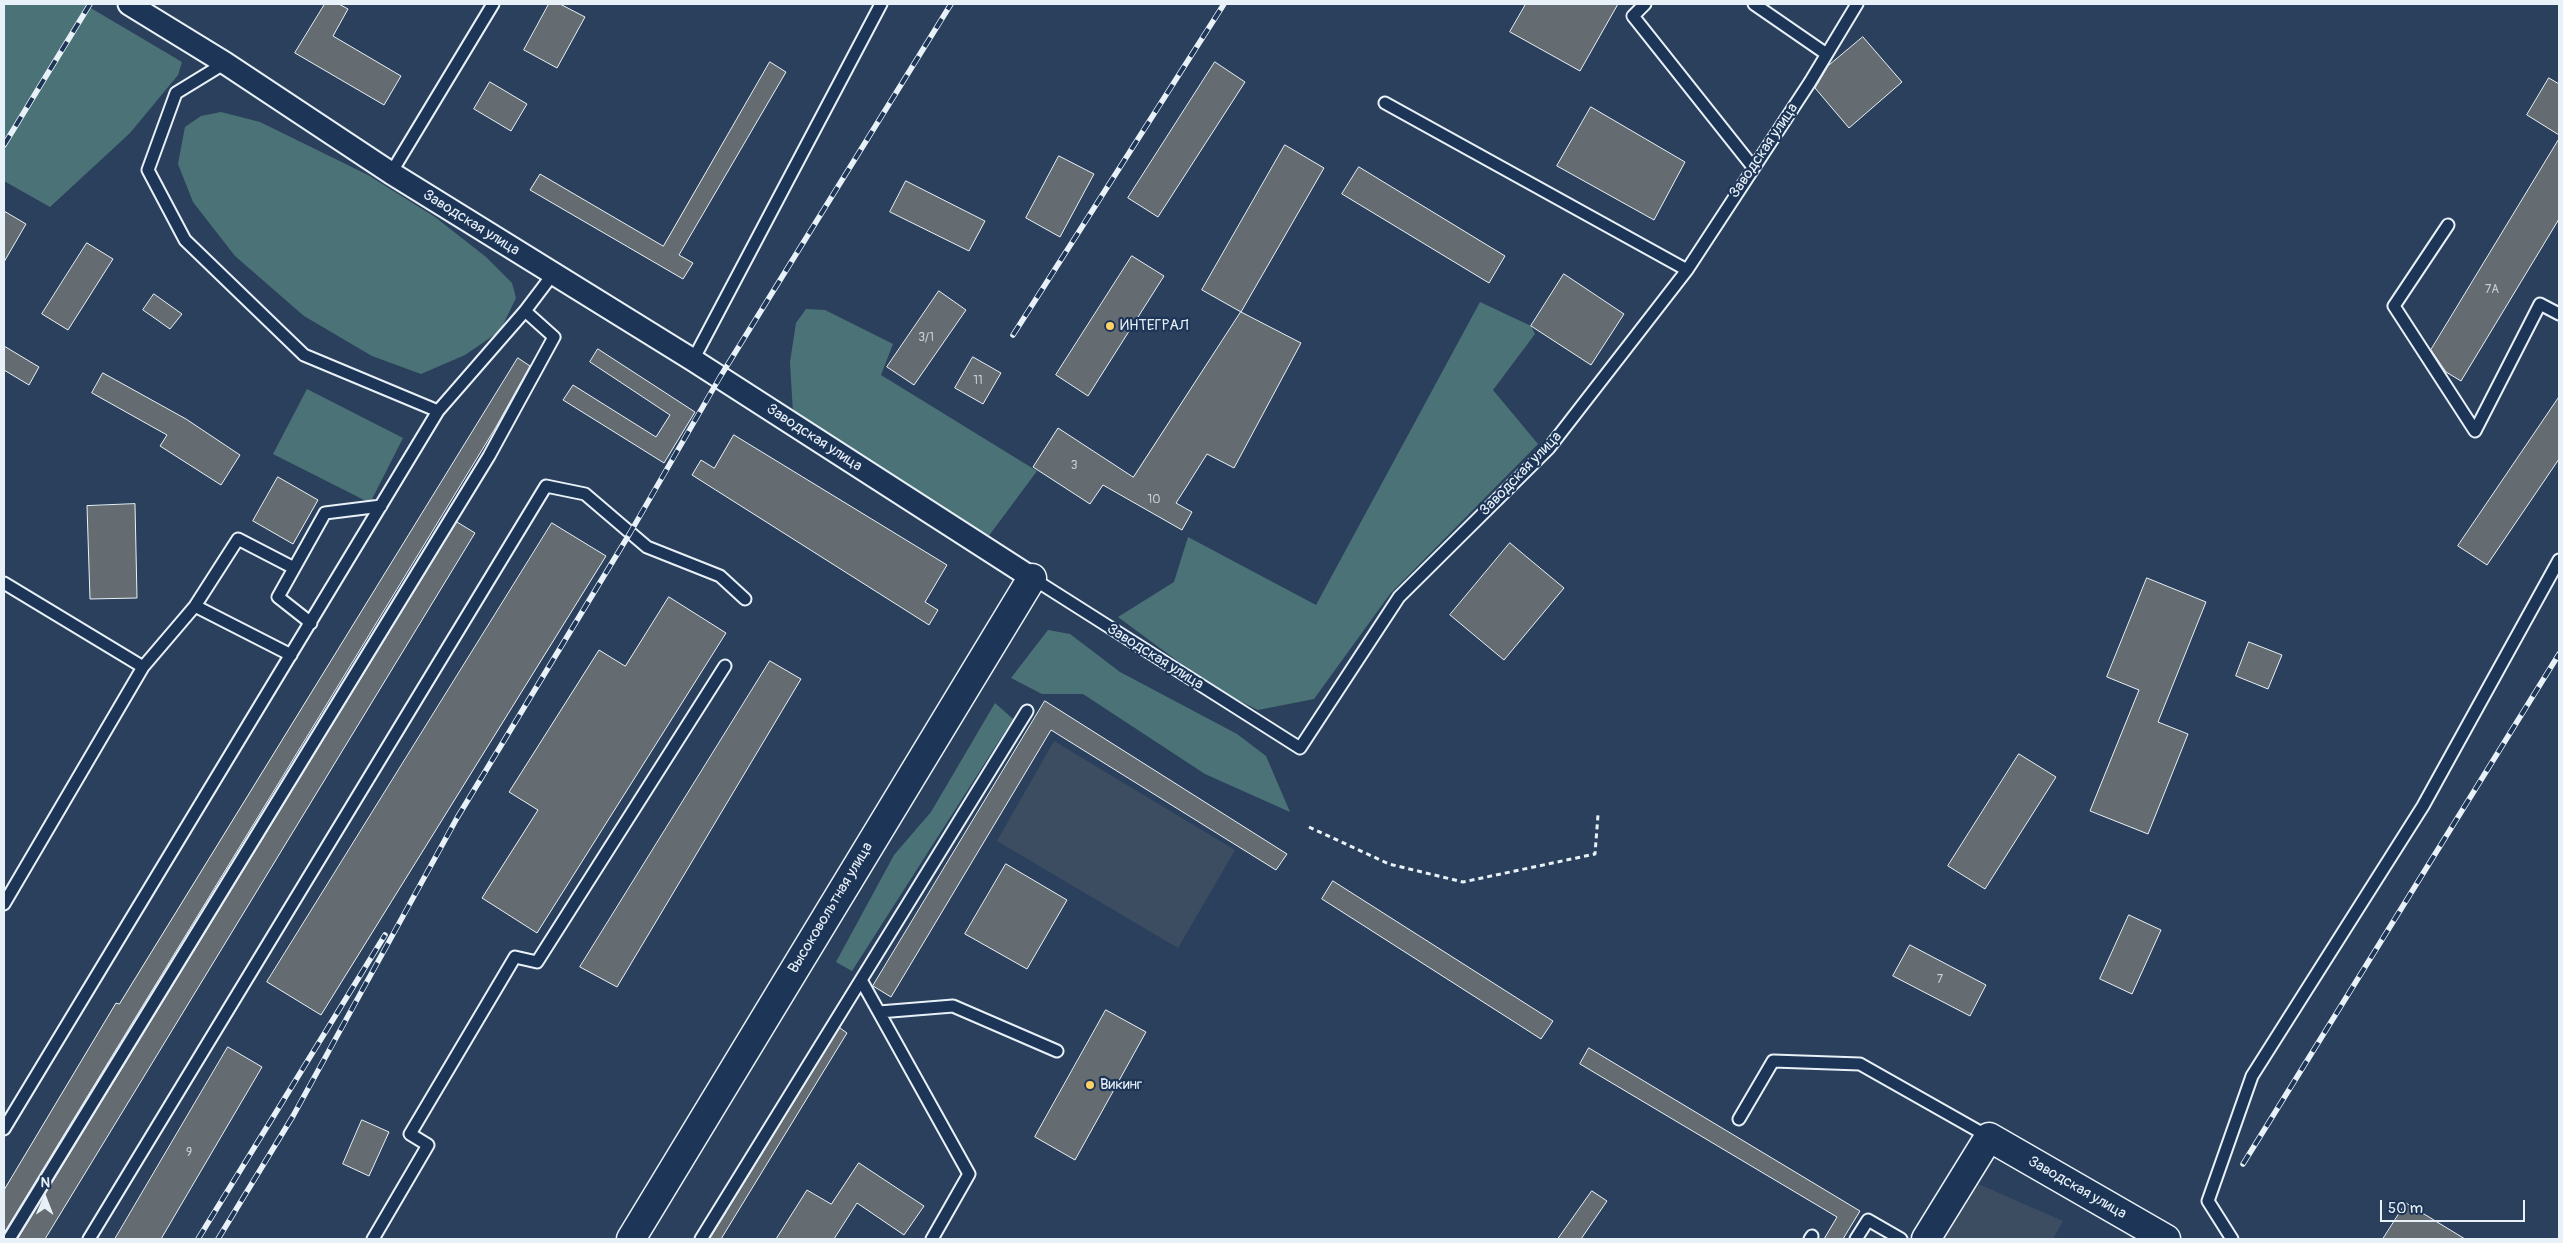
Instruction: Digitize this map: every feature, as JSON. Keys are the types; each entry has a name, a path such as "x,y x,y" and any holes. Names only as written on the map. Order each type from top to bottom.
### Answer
{"street":[{"name":"Заводская улица","path":"129,4 224,63 391,173 693,360 1032,578"},
{"name":"Высоковольтная улица","path":"631,1239 1032,578"},
{"name":"Заводская улица","path":"1989,1137 2166,1239"},
{"path":"1926,1239 1989,1137"}],"lane":[{"path":"391,173 493,4"},
{"path":"693,360 881,4"},
{"path":"1645,4 1633,16 1752,167"},
{"path":"1754,4 1825,53"},
{"name":"Заводская улица","path":"1032,578 1300,748 1399,597 1549,448 1686,270 1752,167 1810,82 1825,53 1857,4"},
{"path":"224,63 176,93 148,170 185,240 304,355 438,412"},
{"path":"1384,103 1686,270"},
{"path":"2448,225 2394,306 2475,431 2540,304 2559,314"},
{"path":"4,1129 438,412 525,311 553,274"},
{"path":"9,1239 490,456 554,337 525,311"},
{"path":"89,1239 546,486 585,494 647,548 720,576 744,599"},
{"path":"311,622 278,597 325,513 381,506"},
{"path":"4,904 143,666 195,606 238,539 294,568"},
{"path":"2232,1239 2208,1201 2252,1076 2423,806 2559,560"},
{"path":"4,583 143,666"},
{"path":"195,606 291,655"},
{"path":"373,1239 428,1145 410,1134 516,957 537,962 724,666"},
{"path":"702,1239 1027,711"},
{"path":"861,980 969,1174 932,1239"},
{"path":"879,1012 953,1006 1057,1050"},
{"path":"1739,1119 1773,1061 1860,1064 1989,1137"},
{"path":"1856,1239 1868,1220 1901,1239"}],"path":[{"path":"1309,827 1389,864 1463,882 1595,854 1598,815"}],"shaded area":[{"path":"1054,741 1235,850 1178,948 997,841"},
{"path":"1960,1176 2063,1221 2053,1239 1922,1239"}],"green space":[{"path":"4,4 84,4 182,62 178,75 130,133 50,207 4,181"},
{"path":"221,112 260,122 368,175 435,217 486,257 512,283 516,298 500,331 465,355 421,374 372,356 304,316 235,256 193,202 178,164 185,127 201,116"},
{"path":"1480,302 1531,326 1535,334 1493,390 1538,444 1390,594 1314,699 1258,710 1230,696 1183,665 1118,617 1174,582 1188,537 1316,605"},
{"path":"806,309 825,310 893,344 881,375 1037,471 988,537 793,413 790,362 796,323"},
{"path":"307,389 403,438 370,503 273,454"},
{"path":"1048,630 1070,634 1120,672 1237,734 1266,756 1290,812 1205,774 1083,694 1042,694 1011,678"},
{"path":"995,703 1013,719 852,971 836,962 894,855 931,812"}],"building":[{"path":"325,4 339,4 348,9 333,36 401,76 384,105 295,53"},
{"path":"549,4 560,4 585,17 557,68 524,50"},
{"path":"1526,4 1618,4 1580,71 1510,32"},
{"path":"1863,37 1902,82 1849,128 1815,88 1828,66"},
{"path":"770,62 786,72 679,255 693,263 683,279 530,190 540,174 663,246"},
{"path":"1215,62 1245,82 1158,217 1128,198"},
{"path":"2549,78 2559,84 2559,135 2527,115"},
{"path":"490,82 527,104 511,131 474,109"},
{"path":"1591,107 1685,162 1654,220 1557,166"},
{"path":"2559,139 2559,219 2461,381 2446,372 2431,350"},
{"path":"1285,145 1324,168 1241,312 1202,290"},
{"path":"1059,156 1094,174 1060,237 1026,218"},
{"path":"1359,167 1505,256 1489,283 1342,194"},
{"path":"906,181 985,221 969,251 890,212"},
{"path":"4,211 26,224 4,262"},
{"path":"87,243 113,259 68,330 42,314"},
{"name":"ИНТЕГРАЛ","path":"1132,256 1164,276 1088,396 1056,375"},
{"path":"1564,274 1624,314 1591,365 1531,326"},
{"path":"939,291 966,310 914,385 887,367"},
{"path":"154,294 182,314 170,329 143,310"},
{"path":"1241,312 1301,343 1234,468 1207,454 1176,503 1192,512 1182,530 1103,485 1090,504 1033,467 1058,428 1133,477"},
{"path":"4,346 39,367 29,385 4,370"},
{"path":"598,349 695,412 664,463 563,400 573,385 656,437 670,415 590,362"},
{"path":"973,357 1001,373 983,404 955,388"},
{"path":"518,358 530,366 496,427 4,1233 4,1190 116,1003 119,1004"},
{"path":"103,373 186,419 240,455 221,485 160,446 167,435 92,393"},
{"path":"2559,397 2559,459 2487,565 2458,546"},
{"path":"734,435 947,565 925,602 938,610 929,625 692,475 701,460 714,468"},
{"path":"278,477 318,500 293,544 253,521"},
{"path":"135,504 137,598 90,599 87,506"},
{"path":"457,522 475,533 45,1239 18,1239"},
{"path":"552,523 606,556 321,1015 267,982"},
{"path":"1510,543 1564,588 1504,660 1450,615"},
{"path":"2147,578 2206,602 2158,722 2188,734 2148,834 2090,811 2139,690 2107,677"},
{"path":"669,597 726,633 537,933 482,898 538,810 509,792 599,650 625,666"},
{"path":"2249,642 2282,655 2268,689 2236,676"},
{"path":"770,661 801,679 617,987 580,967"},
{"path":"1045,701 1287,854 1276,870 1051,730 891,997 873,986"},
{"path":"2019,754 2056,777 1985,889 1948,866"},
{"path":"1006,864 1067,900 1027,969 965,934"},
{"path":"1333,881 1553,1021 1541,1039 1322,899"},
{"path":"2129,915 2161,930 2132,994 2100,979"},
{"path":"1910,945 1986,985 1970,1016 1893,976"},
{"name":"Викинг","path":"1106,1010 1146,1032 1075,1160 1035,1137"},
{"path":"840,1028 847,1033 721,1239 710,1239"},
{"path":"228,1047 262,1067 161,1239 115,1239"},
{"path":"1589,1048 1860,1211 1843,1239 1824,1239 1837,1217 1580,1064"},
{"path":"362,1120 389,1132 369,1176 343,1164"},
{"path":"859,1163 924,1206 904,1235 857,1203 834,1239 776,1239 807,1190 831,1204"},
{"path":"1592,1191 1607,1201 1581,1239 1558,1239"},
{"path":"2406,1203 2465,1239 2383,1239"}],"railway":[{"path":"4,145 90,4"},
{"path":"218,1239 293,1116 457,818 630,533 720,377 951,4"},
{"path":"1013,335 1224,4"},
{"path":"2243,1164 2559,654"},
{"path":"198,1239 385,935"}],"place":[{"name":"ИНТЕГРАЛ","path":"1110,326"},
{"name":"Викинг","path":"1090,1085"}]}
